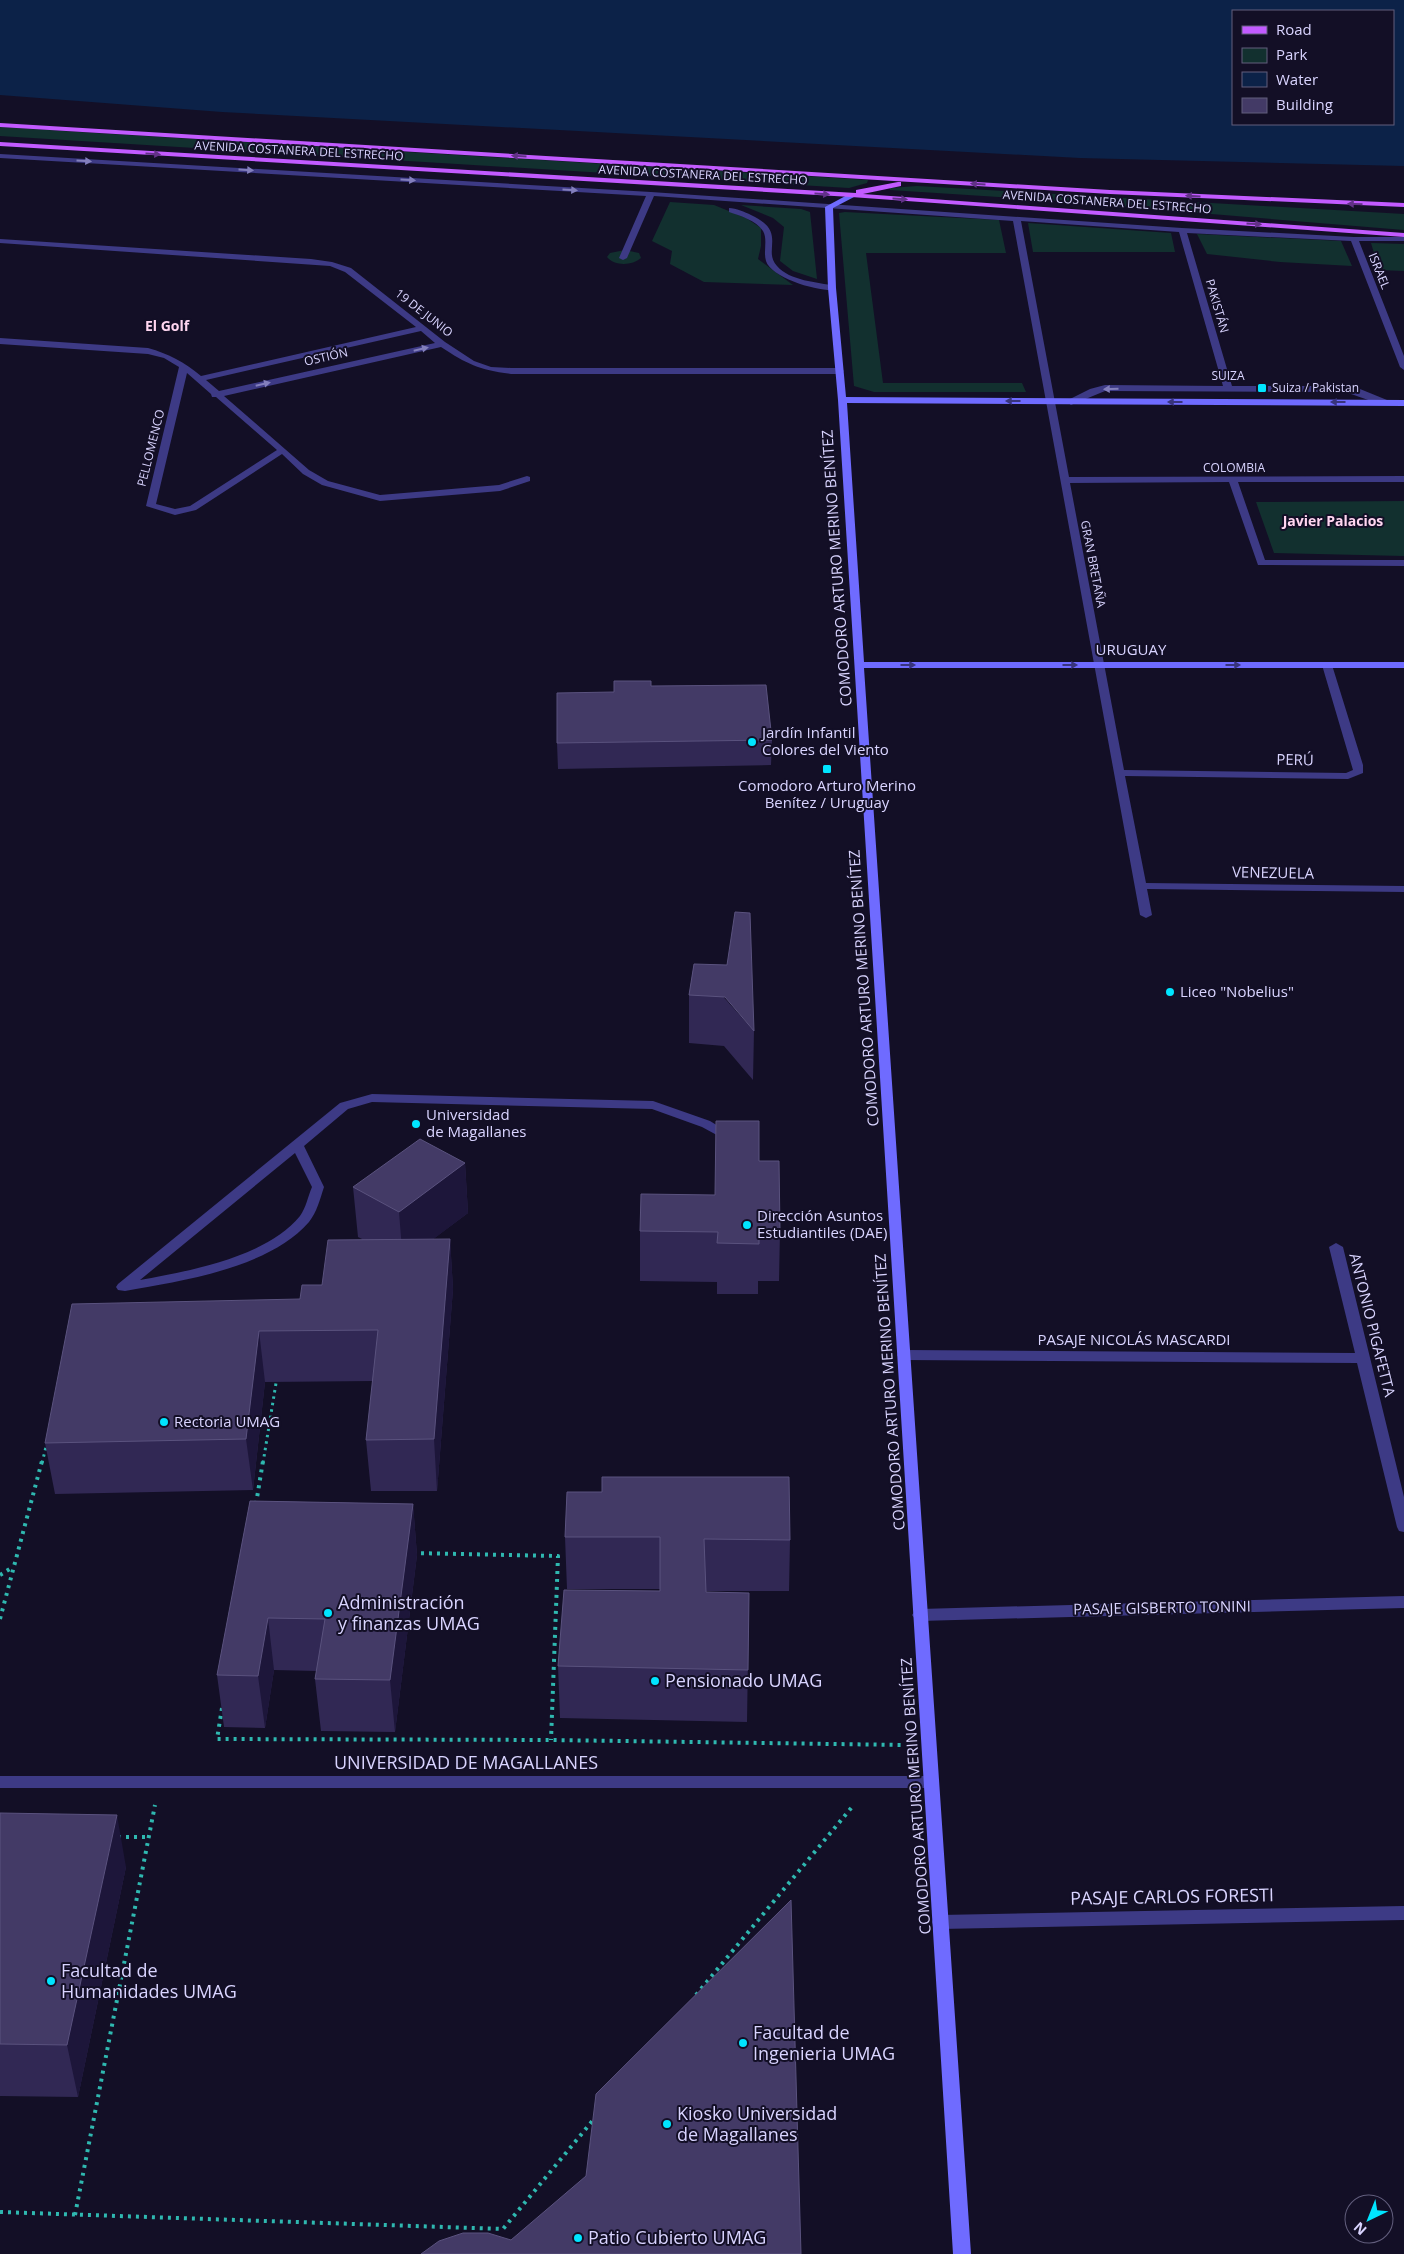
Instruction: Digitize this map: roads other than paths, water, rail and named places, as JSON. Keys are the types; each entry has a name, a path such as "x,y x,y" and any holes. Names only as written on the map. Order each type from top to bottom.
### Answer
{"main road":[{"name":"AVENIDA COSTANERA DEL ESTRECHO","path":"0,125 940,182 1404,205"},
{"name":"AVENIDA COSTANERA DEL ESTRECHO","path":"0,144 851,195 1404,237"},
{"path":"0,154 129,152"},
{"path":"828,208 851,195 886,186 940,182"},
{"name":"COMODORO ARTURO MERINO BENÍTEZ","path":"828,208 962,2254"},
{"name":"SUIZA","path":"842,400 1404,403"},
{"name":"URUGUAY","path":"859,665 1404,665"}],"street":[{"path":"0,154 652,194 828,208 1016,218 1182,230 1354,239 1404,237"},
{"path":"623,258 652,194"},
{"path":"732,210 758,222 767,230 770,237 769,258 773,268 787,276 832,288"},
{"name":"GRAN BRETAÑA","path":"1016,218 1146,915"},
{"name":"PAKISTÁN","path":"1182,230 1228,388"},
{"name":"ISRAEL","path":"1354,239 1404,367"},
{"name":"19 DE JUNIO","path":"0,241 327,263 348,270 442,344 471,363 500,371 840,371"},
{"name":"OSTIÓN","path":"198,379 424,328"},
{"path":"0,341 148,351 167,356 184,366 283,450 306,472 325,483 380,498 500,488 527,479"},
{"name":"OSTIÓN","path":"215,394 442,344"},
{"name":"PELLOMENCO","path":"184,366 151,497 151,506 175,512 193,508 283,450"},
{"name":"SUIZA","path":"1071,402 1093,391 1105,388 1343,388 1357,391 1384,402"},
{"name":"COLOMBIA","path":"1065,480 1404,479"},
{"path":"1233,480 1261,563 1404,563"},
{"name":"PERÚ","path":"1119,773 1348,776 1356,774 1359,771 1358,765 1327,665"},
{"name":"VENEZUELA","path":"1141,886 1404,889"},
{"path":"297,1145 318,1187 303,1220 268,1248 225,1266 122,1287 344,1106 372,1098 652,1106 680,1113 724,1132 739,1147"},
{"name":"ANTONIO PIGAFETTA","path":"1336,1247 1404,1528"},
{"name":"PASAJE NICOLÁS MASCARDI","path":"904,1355 1363,1358"},
{"name":"PASAJE GISBERTO TONINI","path":"920,1615 1404,1602"},
{"name":"UNIVERSIDAD DE MAGALLANES","path":"0,1782 931,1782"},
{"name":"PASAJE CARLOS FORESTI","path":"940,1922 1404,1913"}],"water":[{"path":"0,0 1404,0 1404,166 1080,158 222,112 0,95"}],"place":[{"name":"Suiza / Pakistan","path":"1262,388"},
{"name":"Jardín Infantil Colores del Viento","path":"752,742"},
{"name":"Comodoro Arturo Merino Benítez / Uruguay","path":"827,769"},
{"name":"Liceo \"Nobelius\"","path":"1170,992"},
{"name":"Universidad de Magallanes","path":"416,1124"},
{"name":"Dirección Asuntos Estudiantiles (DAE)","path":"747,1225"},
{"name":"Rectoria UMAG","path":"164,1422"},
{"name":"Administración y finanzas UMAG","path":"328,1613"},
{"name":"Pensionado UMAG","path":"655,1681"},
{"name":"Facultad de Humanidades UMAG","path":"51,1981"},
{"name":"Facultad de Ingenieria UMAG","path":"743,2043"},
{"name":"Kiosko Universidad de Magallanes","path":"667,2124"},
{"name":"Patio Cubierto UMAG","path":"578,2238"}],"district":[{"name":"El Golf","path":"167,326"},
{"name":"Javier Palacios","path":"1333,521"}]}
